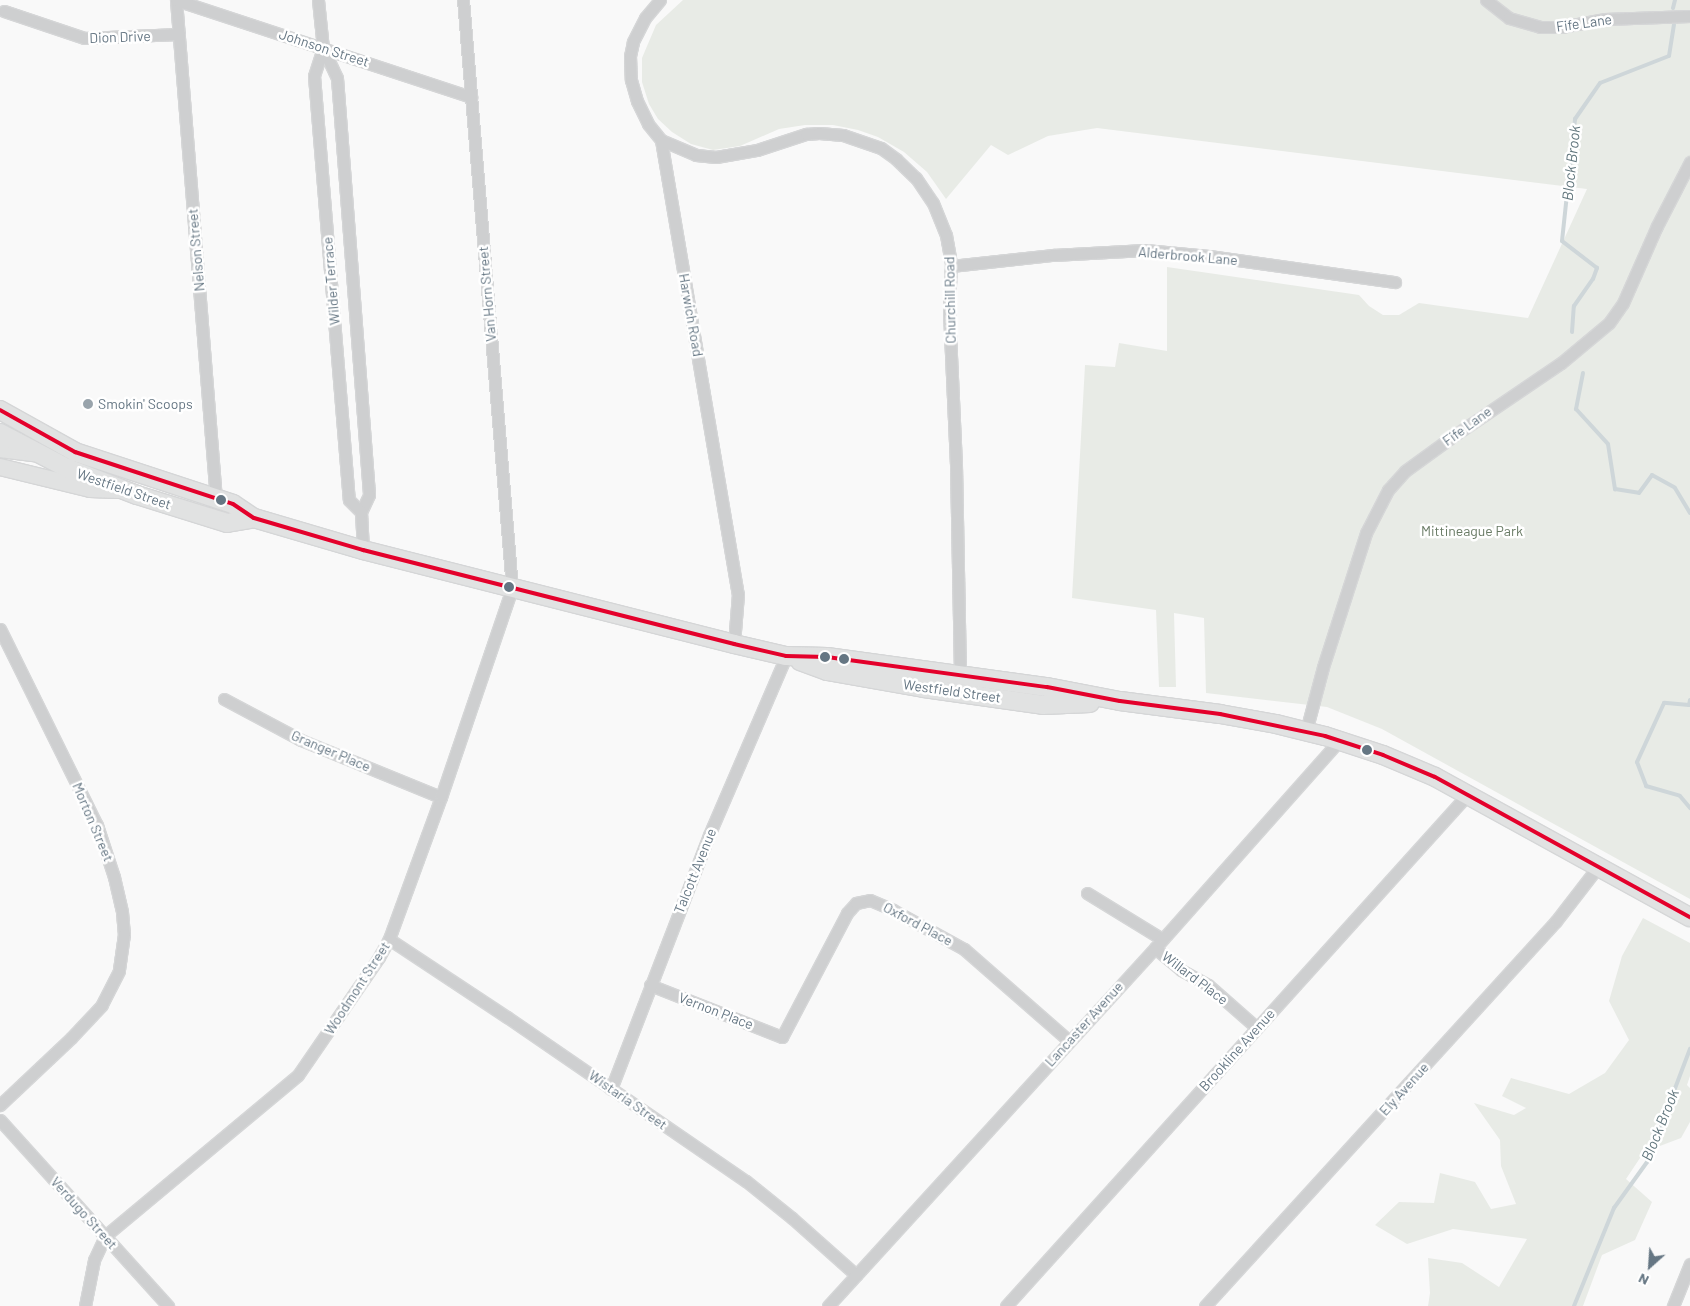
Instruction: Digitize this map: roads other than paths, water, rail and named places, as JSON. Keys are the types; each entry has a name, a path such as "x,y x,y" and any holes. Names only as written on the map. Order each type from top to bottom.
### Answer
{"main road":[{"name":"Westfield Street","path":"0,410 36,432 75,452 233,504 254,518 363,550 786,656 827,671 1043,705 1120,701"},
{"name":"Westfield Street","path":"0,433 34,453 74,472 127,491 227,523 254,518"},
{"path":"0,449 34,453"},
{"path":"0,467 90,489 127,491"},
{"name":"Westfield Street","path":"786,656 827,657 1047,687 1120,701 1240,717 1306,731 1409,765 1468,794 1597,868 1690,918"}],"street":[{"name":"Johnson Street","path":"176,0 471,97"},
{"name":"Nelson Street","path":"176,0 216,499"},
{"name":"Wilder Terrace","path":"318,0 323,48 337,78 369,495 361,512 363,550"},
{"name":"Van Horn Street","path":"463,0 512,588"},
{"name":"Harwich Road","path":"660,0 638,29 632,49 631,80 637,101 648,124 661,140 738,594 734,644"},
{"name":"Fife Lane","path":"1486,0 1509,18 1540,28 1561,28 1605,19 1690,16"},
{"name":"Dion Drive","path":"3,9 84,38 179,34"},
{"name":"Wilder Terrace","path":"323,48 314,76 350,500 361,512"},
{"name":"Churchill Road","path":"661,140 696,155 716,157 757,150 793,136 819,132 854,138 881,148 910,170 933,203 946,235 951,266 949,311 956,464 960,693"},
{"name":"Fife Lane","path":"1306,731 1323,667 1366,533 1388,490 1405,472 1449,438 1562,363 1609,323 1623,303 1657,226 1690,162"},
{"path":"326,220 348,218"},
{"name":"Alderbrook Lane","path":"951,266 1053,255 1145,250 1209,256 1395,282"},
{"path":"338,364 359,363"},
{"name":"Woodmont Street","path":"85,1306 94,1260 105,1236 298,1076 389,939 441,797 512,588"},
{"name":"Morton Street","path":"0,629 97,825 114,877 122,912 124,934 119,971 102,1005 66,1043 0,1104"},
{"name":"Talcott Avenue","path":"611,1089 709,835 786,656"},
{"name":"Granger Place","path":"224,699 301,740 441,797"},
{"name":"Lancaster Avenue","path":"828,1306 1159,944 1339,741"},
{"name":"Brookline Avenue","path":"1006,1306 1468,794"},
{"name":"Ely Avenue","path":"1205,1306 1556,920 1597,868"},
{"name":"Willard Place","path":"1087,893 1159,944 1181,970 1208,985 1257,1028"},
{"name":"Oxford Place","path":"782,1036 847,913 856,903 870,900 893,910 964,949 1069,1041"},
{"name":"Wistaria Street","path":"389,939 746,1182 792,1218 856,1275"},
{"name":"Vernon Place","path":"650,985 782,1036"},
{"name":"Verdugo Street","path":"0,1120 168,1306"},
{"path":"1673,1306 1690,1264"}],"waterway":[{"name":"Block Brook","path":"1673,8 1675,0"},
{"name":"Block Brook","path":"1572,332 1574,306 1593,279 1597,268 1562,241 1575,119 1600,83 1669,56 1674,24"},
{"name":"Block Brook","path":"1583,373 1576,409 1608,444 1615,489 1639,493 1652,475 1675,488 1690,513"},
{"name":"Block Brook","path":"1690,700 1689,705 1664,703 1637,762 1646,786 1680,796 1690,808"},
{"name":"Block Brook","path":"1574,1306 1614,1208 1647,1162 1690,1049"}],"place":[{"name":"Smokin' Scoops","path":"88,404"}],"park label":[{"name":"Mittineague Park","path":"1472,531"}]}
